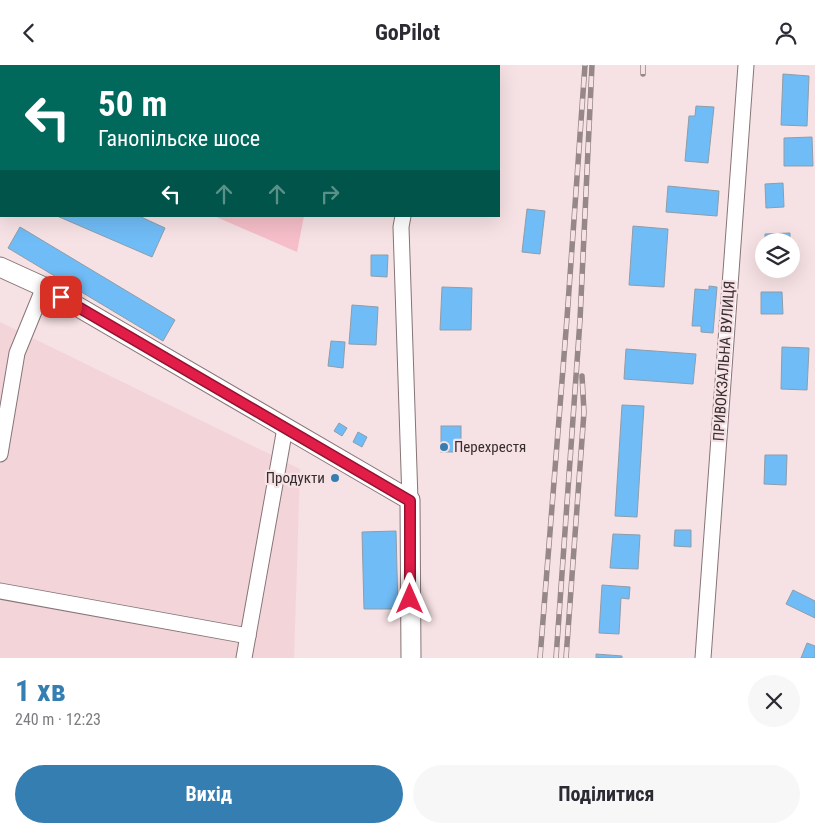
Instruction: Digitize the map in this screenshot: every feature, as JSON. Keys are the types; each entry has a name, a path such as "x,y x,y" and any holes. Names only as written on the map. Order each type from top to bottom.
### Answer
{"main road":[{"path":"0,267 44,287 410,501 410,658"}],"street":[{"name":"ПРИВОКЗАЛЬНА ВУЛИЦЯ","path":"703,658 746,65"},
{"path":"403,217 410,501"},
{"path":"0,454 16,353 44,287"},
{"path":"244,658 285,428"},
{"path":"0,591 248,636"}],"shaded area":[{"path":"216,217 304,217 297,252"},
{"path":"0,322 300,469 294,658 0,658"}],"building":[{"path":"783,74 809,76 807,126 781,125"},
{"path":"696,106 714,107 708,163 685,161 689,116 695,116"},
{"path":"812,137 813,166 784,166 784,138"},
{"path":"783,183 784,207 766,208 765,184"},
{"path":"668,186 719,191 717,216 666,212"},
{"path":"527,209 545,211 540,254 522,252"},
{"path":"59,217 141,217 165,228 152,257"},
{"path":"633,226 668,229 664,287 629,285"},
{"path":"20,227 175,320 163,341 8,248"},
{"path":"371,255 388,255 387,277 371,276"},
{"path":"709,286 717,287 713,333 701,332 701,326 692,326 695,289 709,290"},
{"path":"442,287 472,288 471,330 440,330"},
{"path":"761,292 782,292 783,314 761,314"},
{"path":"352,305 378,307 376,345 349,344"},
{"path":"331,341 345,342 343,368 328,366"},
{"path":"782,347 809,348 807,390 781,389"},
{"path":"626,349 696,354 693,384 624,379"},
{"path":"622,405 644,406 637,517 615,516"},
{"path":"339,423 347,428 342,436 334,431"},
{"path":"441,426 461,426 461,452 441,452"},
{"path":"358,432 367,437 362,447 353,442"},
{"path":"765,455 787,455 786,485 764,484"},
{"path":"675,530 691,530 691,547 674,546"},
{"path":"396,531 398,609 364,609 362,532"},
{"path":"613,534 640,535 638,569 610,568"},
{"path":"602,585 630,587 629,599 621,598 619,634 599,633"},
{"path":"793,590 815,601 815,618 786,604"},
{"path":"807,643 815,646 815,658 801,658"},
{"path":"596,654 622,656 622,658 596,658"}],"railway":[{"path":"540,658 585,65"},
{"path":"556,658 580,320 592,65"},
{"path":"643,65 643,74"},
{"path":"566,658 584,412 582,376"}],"place":[{"name":"Перехрестя","path":"444,447"},
{"name":"Продукти","path":"335,478"}],"route":[{"path":"61,297 410,501 410,599"}]}
